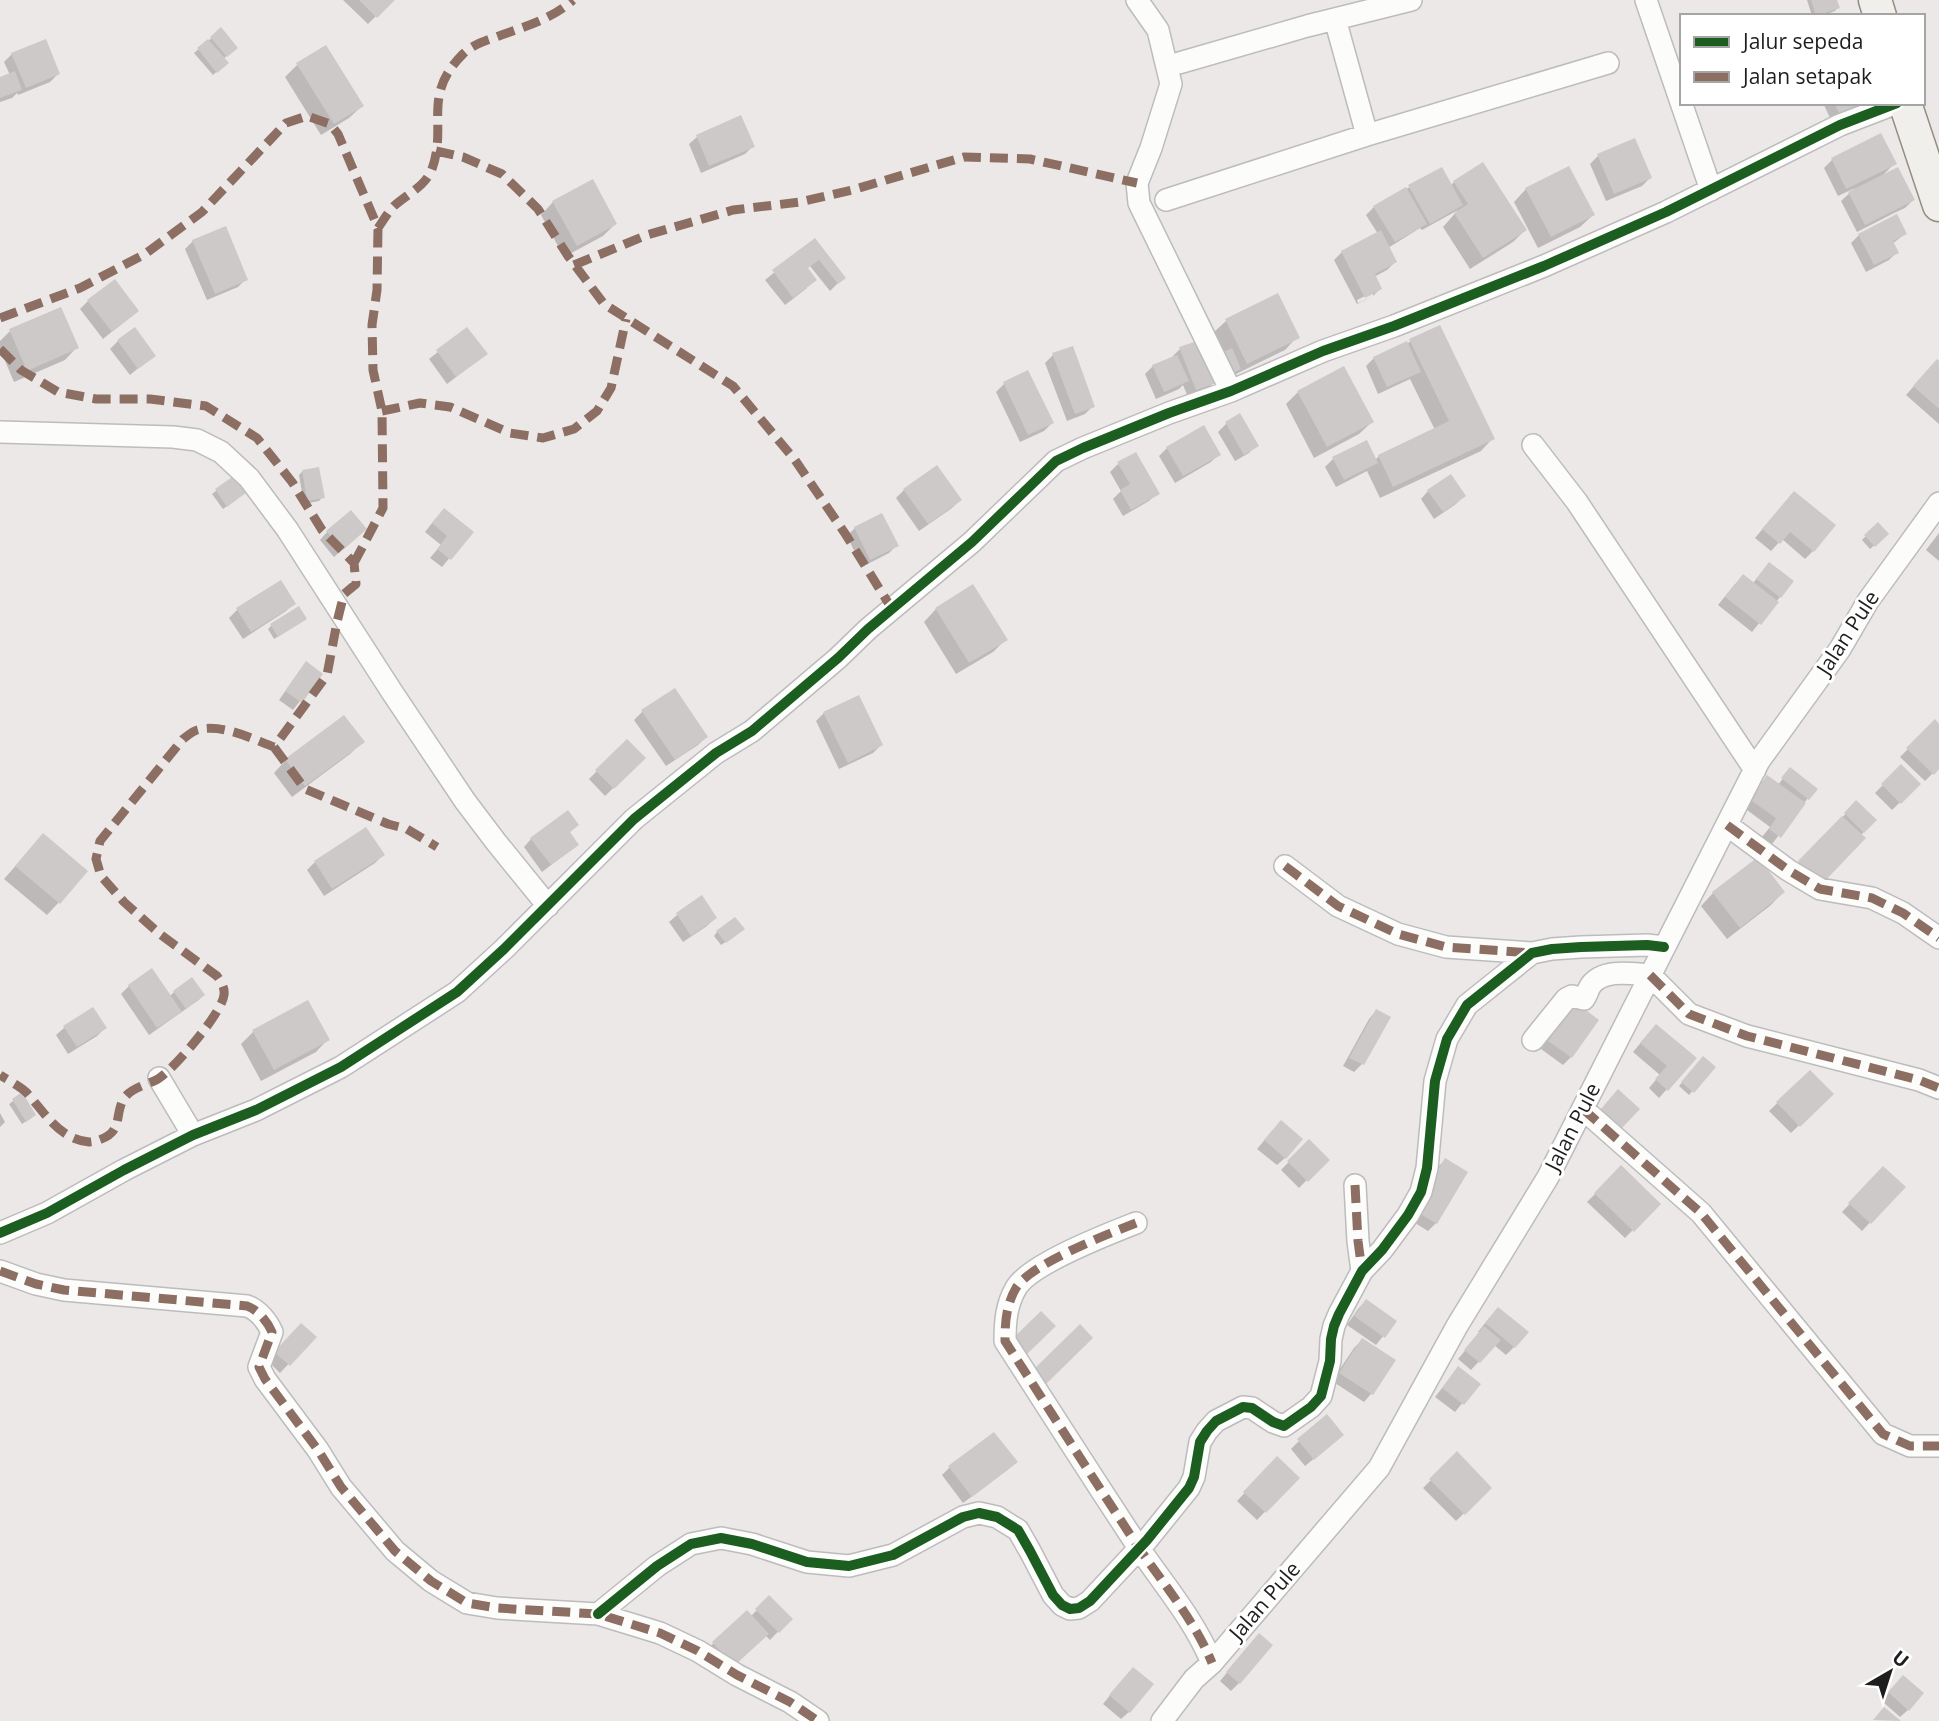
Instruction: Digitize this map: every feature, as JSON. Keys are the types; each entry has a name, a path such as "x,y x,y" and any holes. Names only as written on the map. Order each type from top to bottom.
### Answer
{"main road":[{"path":"1906,105 1939,205"}],"street":[{"path":"1138,0 1157,30 1171,84 1137,183 1139,203 1231,391"},
{"path":"1179,63 1411,0"},
{"path":"1646,0 1680,99"},
{"path":"1335,19 1367,135"},
{"path":"1166,200 1367,135 1608,63"},
{"path":"1682,105 1711,190"},
{"path":"0,1233 47,1213 193,1135 256,1110 341,1067 457,992 634,820 716,753 752,731 838,658 972,542 1056,461 1083,447 1231,391 1323,351 1394,326 1544,266 1666,212 1840,125 1892,105"},
{"path":"0,432 173,437 197,440 221,452 249,478 286,529 466,800 548,906"},
{"path":"1533,445 1577,502 1755,770"},
{"name":"Jalan Pule","path":"1163,1721 1194,1679 1212,1663 1379,1468 1457,1326 1548,1177 1759,761 1840,649 1868,601 1939,503"},
{"path":"1727,825 1788,870 1820,889 1872,898 1903,913 1939,938"},
{"path":"1285,866 1338,906 1398,934 1446,947 1532,953 1581,947 1664,947"},
{"path":"598,1614 657,1566 691,1544 721,1538 752,1544 807,1562 849,1566 893,1555 963,1517 979,1513 997,1517 1018,1530 1053,1595 1062,1605 1070,1609 1079,1608 1090,1601 1139,1548 1192,1483 1200,1442 1216,1421 1243,1407 1252,1408 1284,1426 1317,1402 1324,1390 1334,1326 1362,1271 1402,1224 1421,1192 1427,1168 1435,1081 1447,1039 1467,1005 1532,953"},
{"path":"1533,1041 1566,999 1572,996 1584,999 1594,981 1617,974 1650,975 1689,1014 1747,1036 1919,1080 1939,1088"},
{"path":"159,1078 193,1135"},
{"path":"1583,1109 1701,1213 1883,1434 1910,1446 1939,1446"},
{"path":"1355,1185 1362,1271"},
{"path":"1136,1223 1078,1247 1028,1275 1017,1285 1012,1297 1006,1318 1005,1341 1139,1548 1174,1595 1205,1646 1212,1663"},
{"path":"0,1271 36,1284 64,1290 252,1308 269,1325 272,1332 259,1367 265,1379 318,1450 341,1488 395,1551 431,1581 467,1603 497,1608 598,1614 660,1633 790,1702 818,1721"}],"building":[{"path":"359,0 395,0 377,18"},
{"path":"1811,0 1837,0 1840,8 1815,14"},
{"path":"221,27 238,48 227,57 210,37"},
{"path":"46,39 60,74 26,88 11,53"},
{"path":"208,39 229,63 217,73 197,48"},
{"path":"326,45 364,106 334,124 296,63"},
{"path":"15,71 22,90 0,98 0,77"},
{"path":"1835,105 1867,105 1841,117"},
{"path":"741,115 755,147 709,166 696,135"},
{"path":"1881,133 1897,164 1846,189 1831,158"},
{"path":"1635,138 1652,178 1614,194 1597,154"},
{"path":"1483,162 1527,230 1483,258 1454,213 1468,204 1453,181"},
{"path":"1569,166 1595,215 1551,237 1525,188"},
{"path":"1442,167 1463,205 1430,224 1408,185"},
{"path":"1898,167 1915,200 1865,225 1848,192"},
{"path":"593,179 617,224 577,246 552,201"},
{"path":"1406,187 1427,224 1395,242 1373,206"},
{"path":"1897,214 1907,234 1893,241 1899,253 1874,265 1858,234"},
{"path":"226,226 248,280 215,294 192,240"},
{"path":"1381,230 1397,262 1375,274 1382,289 1365,298 1341,251"},
{"path":"815,238 846,278 838,284 819,260 808,268 817,280 793,298 772,270"},
{"path":"115,279 139,311 112,332 87,300"},
{"path":"1278,293 1300,338 1247,364 1225,319"},
{"path":"61,307 79,348 27,371 9,329"},
{"path":"1440,325 1495,439 1393,487 1378,455 1449,421 1409,339"},
{"path":"135,327 156,356 138,369 117,340"},
{"path":"467,327 488,354 456,377 436,350"},
{"path":"1200,340 1216,383 1196,390 1179,347"},
{"path":"1407,341 1421,372 1387,387 1373,357"},
{"path":"1073,346 1095,407 1075,414 1052,353"},
{"path":"1232,348 1241,369 1230,374 1221,353"},
{"path":"1177,355 1189,381 1164,392 1152,365"},
{"path":"1937,359 1939,361 1939,409 1913,386"},
{"path":"1344,366 1374,422 1327,447 1297,391"},
{"path":"1028,370 1054,423 1028,435 1003,382"},
{"path":"1240,413 1259,446 1244,455 1225,422"},
{"path":"1204,425 1221,455 1183,476 1166,447"},
{"path":"1367,440 1378,463 1344,480 1332,457"},
{"path":"1136,452 1160,494 1131,510 1120,490 1130,484 1117,462"},
{"path":"937,465 962,500 928,524 903,489"},
{"path":"319,467 325,498 307,501 302,470"},
{"path":"1451,474 1466,496 1443,512 1427,490"},
{"path":"235,475 247,492 227,507 215,489"},
{"path":"1794,491 1836,525 1814,552 1790,532 1780,544 1762,529"},
{"path":"444,508 474,532 451,560 437,549 447,536 432,523"},
{"path":"351,510 367,529 343,550 326,531"},
{"path":"882,513 899,546 870,560 854,527"},
{"path":"1878,522 1889,534 1875,547 1864,535"},
{"path":"1769,562 1794,581 1781,598 1756,579"},
{"path":"1743,574 1779,602 1761,625 1725,597"},
{"path":"281,580 296,604 251,632 236,608"},
{"path":"973,584 1008,640 969,663 935,608"},
{"path":"299,606 307,619 278,637 270,624"},
{"path":"306,661 323,674 302,703 285,691"},
{"path":"675,688 708,737 675,760 641,710"},
{"path":"859,695 883,745 848,763 823,712"},
{"path":"344,715 365,742 305,786 285,759"},
{"path":"1935,719 1939,724 1939,769 1934,775 1906,748"},
{"path":"627,739 646,758 614,789 595,770"},
{"path":"1901,764 1921,784 1901,804 1881,784"},
{"path":"1790,767 1818,789 1809,800 1781,778"},
{"path":"1767,775 1806,803 1781,838 1769,829 1776,818 1749,799"},
{"path":"1856,800 1877,820 1864,833 1844,813"},
{"path":"568,810 579,825 570,832 579,845 551,865 530,838"},
{"path":"1842,816 1866,838 1822,884 1798,861"},
{"path":"366,827 385,855 332,889 314,861"},
{"path":"43,833 88,871 60,904 15,866"},
{"path":"1758,857 1785,892 1740,928 1712,892"},
{"path":"702,895 717,918 691,936 676,913"},
{"path":"735,917 745,929 726,943 716,931"},
{"path":"152,968 182,1012 157,1028 128,985"},
{"path":"192,977 205,995 186,1009 173,991"},
{"path":"308,1000 330,1040 274,1070 252,1030"},
{"path":"1575,1002 1599,1020 1572,1058 1548,1041"},
{"path":"93,1007 107,1028 77,1047 63,1026"},
{"path":"1376,1009 1391,1017 1364,1065 1349,1058"},
{"path":"1656,1024 1697,1058 1668,1091 1655,1079 1667,1066 1640,1043"},
{"path":"1703,1056 1716,1067 1694,1093 1681,1082"},
{"path":"1810,1070 1834,1094 1800,1127 1776,1102"},
{"path":"1618,1089 1640,1109 1621,1129 1600,1110"},
{"path":"22,1092 36,1115 26,1122 12,1099"},
{"path":"1281,1120 1303,1139 1286,1159 1264,1140"},
{"path":"1309,1139 1330,1160 1308,1182 1287,1161"},
{"path":"1445,1158 1468,1172 1437,1224 1414,1210"},
{"path":"1621,1165 1661,1204 1634,1232 1594,1193"},
{"path":"1883,1166 1906,1187 1871,1224 1848,1203"},
{"path":"1366,1299 1397,1321 1385,1338 1354,1316"},
{"path":"1498,1307 1529,1332 1515,1348 1485,1323"},
{"path":"1041,1311 1056,1326 1026,1355 1011,1340"},
{"path":"301,1323 317,1337 290,1366 274,1352"},
{"path":"1080,1324 1093,1338 1044,1386 1031,1372"},
{"path":"1484,1326 1501,1340 1480,1363 1464,1350"},
{"path":"1362,1338 1396,1360 1373,1395 1339,1373"},
{"path":"1458,1366 1481,1384 1464,1405 1442,1388"},
{"path":"1327,1414 1344,1435 1314,1460 1297,1439"},
{"path":"994,1432 1018,1462 972,1497 948,1466"},
{"path":"1457,1451 1492,1488 1465,1515 1429,1479"},
{"path":"1277,1456 1300,1478 1266,1513 1243,1492"},
{"path":"769,1595 793,1619 779,1633 755,1609"},
{"path":"747,1610 769,1634 734,1666 712,1642"},
{"path":"1259,1633 1273,1645 1240,1684 1226,1672"},
{"path":"1133,1667 1154,1684 1130,1713 1109,1695"},
{"path":"1903,1675 1924,1693 1909,1711 1888,1692"},
{"path":"1884,1707 1901,1721 1873,1720"}],"marked path":[{"path":"0,318 80,288 145,254 202,212 286,123 307,116 330,124 338,134 378,228 392,208 420,185 432,169 438,138 439,97 450,69 470,48 546,18 573,0"},
{"path":"436,151 463,157 502,174 538,209 568,256 604,304 733,386 795,460 892,609"},
{"path":"574,265 647,235 733,210 800,202 852,190 964,157 1030,159 1137,183"},
{"path":"354,563 383,508 382,411 373,370 372,325 377,290 378,228"},
{"path":"382,411 420,403 450,407 510,433 543,438 574,429 597,411 611,388 626,319"},
{"path":"0,349 21,370 58,392 96,399 150,399 206,406 257,438 292,482 322,530 354,563 356,584 344,594 327,675 274,747 227,730 207,728 194,731 183,739 100,841 96,859 101,876 124,902 161,935 217,976 221,983 224,995 206,1027 165,1073 125,1097 112,1132 99,1140 89,1142 69,1136 47,1117 27,1093 0,1075"},
{"path":"274,747 305,789 388,824 407,829 437,847"},
{"path":"1727,825 1788,870 1820,889 1872,898 1903,913 1939,938"},
{"path":"1285,866 1338,906 1398,934 1446,947 1532,953"},
{"path":"1650,975 1689,1014 1747,1036 1919,1080 1939,1088"},
{"path":"1583,1109 1701,1213 1883,1434 1910,1446 1939,1446"},
{"path":"1355,1185 1362,1271"},
{"path":"1136,1223 1071,1251 1024,1279 1016,1288 1008,1307 1005,1341 1137,1545 1187,1617 1212,1663"},
{"path":"0,1271 36,1284 64,1290 251,1308 262,1316 272,1332 259,1367 265,1379 318,1450 341,1487 395,1551 431,1581 467,1603 497,1608 598,1614 660,1633 790,1702 818,1721"}],"cycle path":[{"path":"0,1233 47,1213 193,1135 256,1110 341,1067 457,992 504,949 634,819 716,753 752,731 972,542 1056,461 1323,351 1394,326 1544,266 1666,212 1840,125 1892,105"},
{"path":"598,1614 657,1566 691,1544 721,1538 752,1544 807,1562 849,1566 893,1555 963,1517 979,1513 997,1517 1018,1530 1053,1595 1062,1605 1070,1609 1079,1608 1090,1601 1147,1540 1189,1488 1194,1477 1200,1442 1216,1421 1243,1407 1252,1408 1284,1426 1311,1407 1321,1396 1330,1361 1331,1339 1339,1314 1362,1271 1382,1250 1421,1192 1427,1168 1435,1081 1447,1039 1467,1005 1532,953 1581,947 1664,947"}]}
